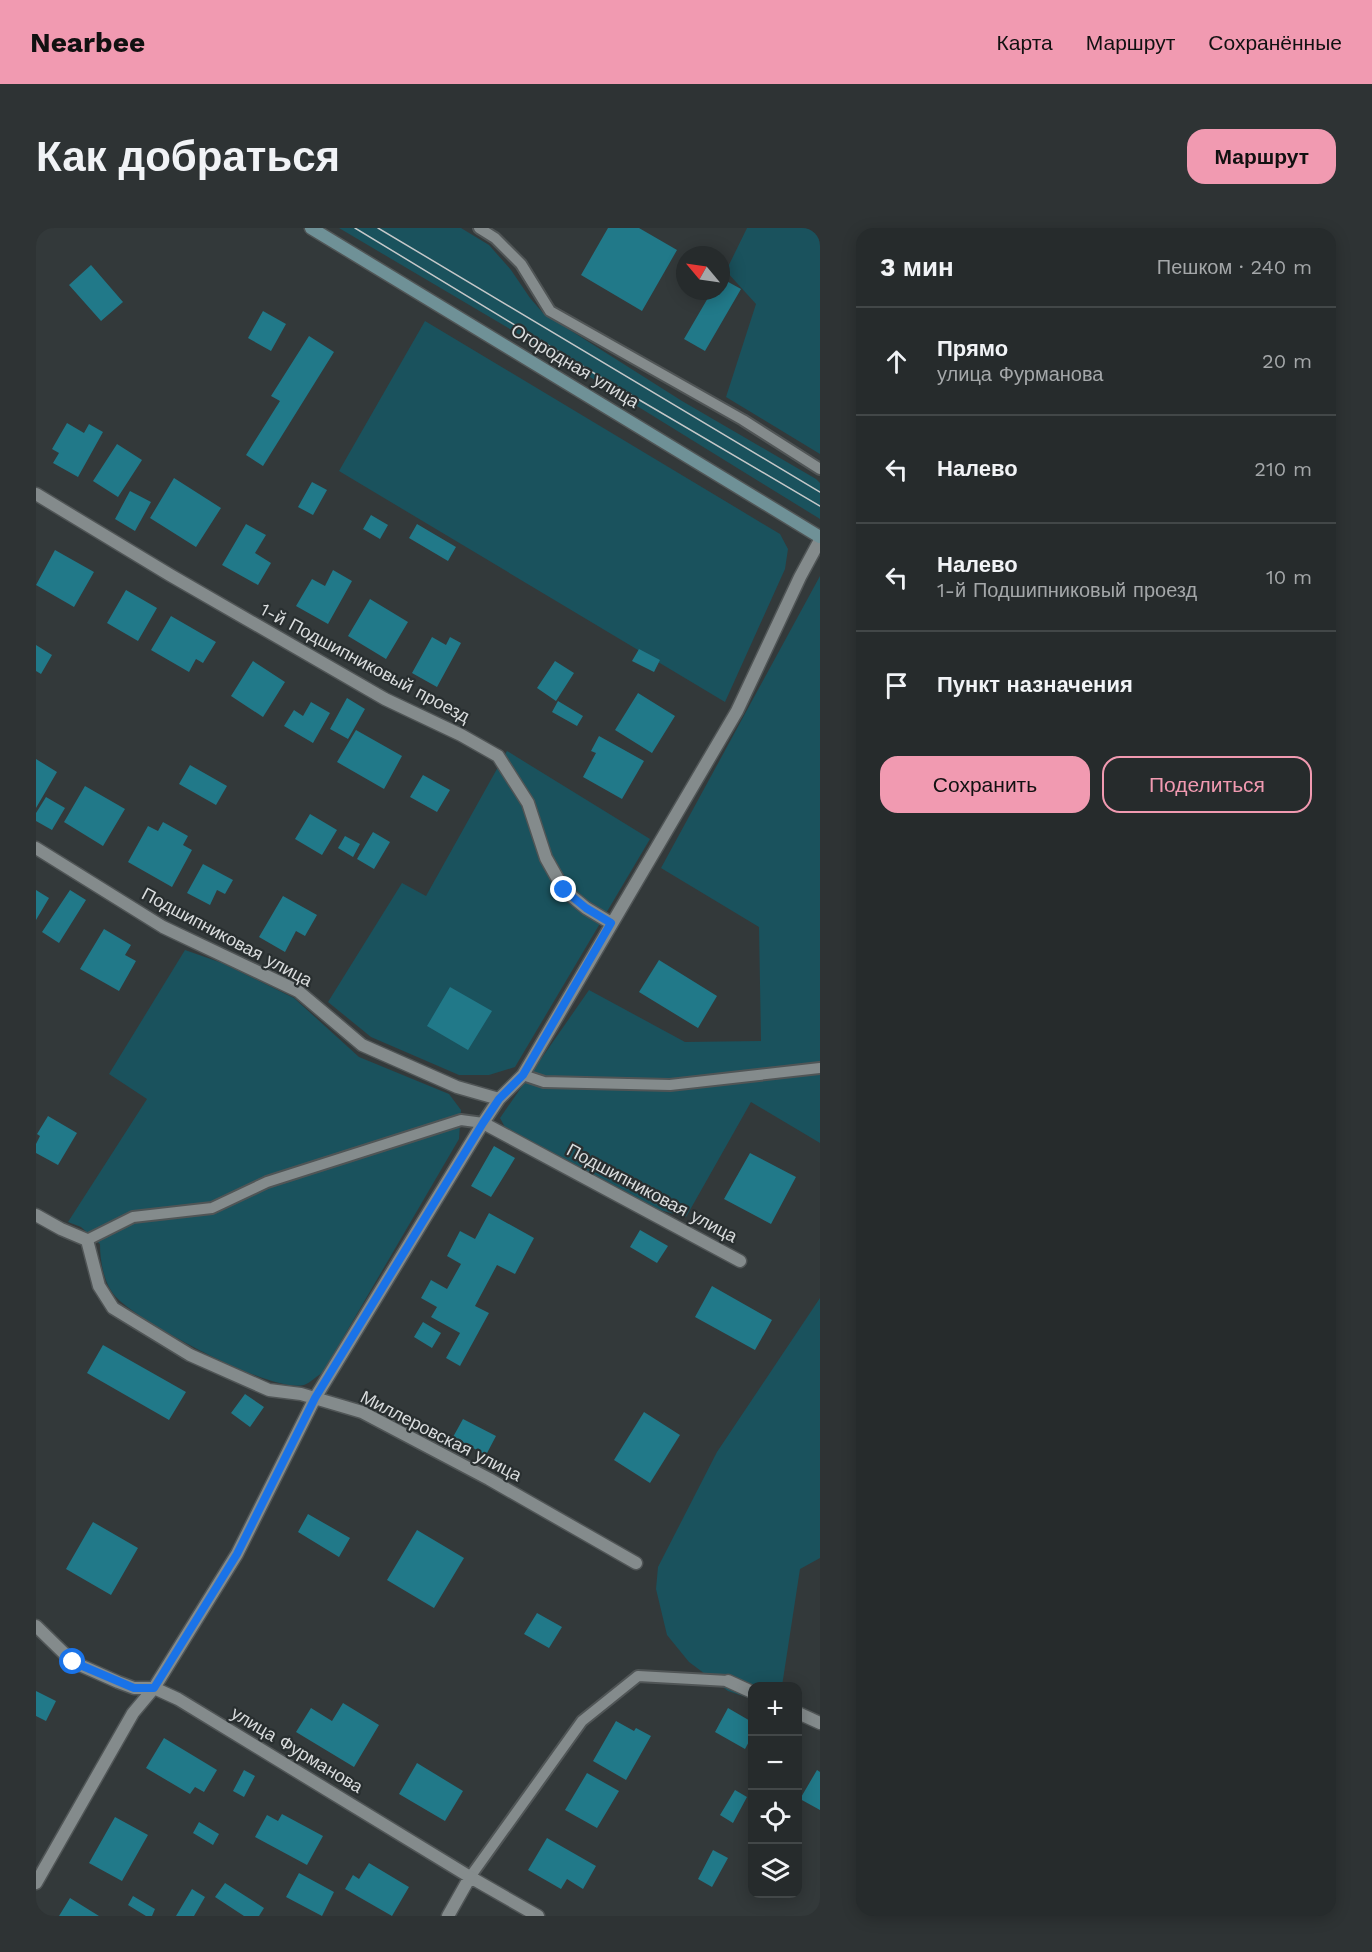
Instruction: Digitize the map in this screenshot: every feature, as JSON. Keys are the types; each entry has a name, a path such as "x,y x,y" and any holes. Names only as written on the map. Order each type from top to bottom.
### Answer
{"street":[{"name":"Огородная улица","path":"311,228 820,538"},
{"name":"1-й Подшипниковый проезд","path":"36,494 180,581 375,693 462,735 498,756 528,803 546,858 564,890 586,908 611,923"},
{"path":"36,1883 133,1713 154,1688 237,1554 315,1398 483,1123 499,1099 523,1075 737,711 820,538"},
{"name":"Подшипниковая улица","path":"36,848 163,927 298,991 362,1045 457,1087 499,1099"},
{"name":"Подшипниковая улица","path":"483,1123 740,1261"},
{"path":"36,1215 87,1240"},
{"name":"Миллеровская улица","path":"87,1240 99,1286 113,1308 190,1354 270,1390 301,1394 362,1412 489,1479 636,1563"},
{"name":"улица Фурманова","path":"36,1626 73,1662 134,1688 154,1688 178,1699 538,1916"},
{"path":"728,1681 748,1690"},
{"path":"802,1715 820,1723"},
{"path":"448,1916 470,1877"}],"lane":[{"path":"479,228 495,238 521,264 550,311 743,420 820,469"},
{"path":"523,1075 544,1082 670,1085 820,1068"},
{"path":"87,1240 133,1217 212,1208 267,1182 461,1120 483,1123"},
{"path":"470,1877 582,1721 638,1676 728,1681"}],"shaded area":[{"path":"339,228 461,228 489,245 543,313 682,401 816,479 820,483 820,519 569,364"},
{"path":"747,228 820,228 820,454 726,397 756,304 730,275 730,263"},
{"path":"425,321 780,534 788,549 785,569 725,702 339,471"},
{"path":"820,576 820,1143 751,1102 686,1217 637,1204 507,1131 500,1118 589,990 685,1042 761,1041 759,927 661,868"},
{"path":"507,751 650,839 515,1067 489,1075 459,1075 371,1037 328,1002 402,883 426,896"},
{"path":"185,950 222,963 294,998 359,1057 449,1094 461,1110 459,1139 323,1372 304,1385 288,1385 237,1368 179,1339 132,1310 113,1294 106,1281 100,1244 81,1227 68,1222 147,1099 109,1074"},
{"path":"820,1298 820,1558 800,1569 783,1682 748,1682 748,1698 728,1691 689,1662 667,1635 656,1589 658,1567 717,1452"}],"building":[{"path":"608,228 639,228 676,249 642,311 581,275"},
{"path":"91,265 123,302 101,321 69,285"},
{"path":"730,283 741,289 705,351 684,339 707,300 730,300"},
{"path":"263,311 286,324 271,351 248,338"},
{"path":"309,336 334,352 263,466 246,455 280,401 271,396"},
{"path":"67,423 84,433 89,424 103,432 78,477 53,463 59,453 52,449"},
{"path":"117,444 142,460 118,497 93,481"},
{"path":"174,478 221,508 196,547 150,518"},
{"path":"312,482 327,490 313,515 298,507"},
{"path":"130,491 151,502 135,531 115,519"},
{"path":"371,515 388,525 380,539 363,529"},
{"path":"246,524 266,535 255,553 271,563 258,585 222,565"},
{"path":"417,524 456,547 448,561 409,538"},
{"path":"55,550 94,572 74,607 36,585"},
{"path":"333,570 352,581 328,624 296,606 312,579 325,586"},
{"path":"126,590 157,608 138,641 107,623"},
{"path":"370,599 408,622 386,659 348,636"},
{"path":"171,616 216,642 203,663 196,659 189,672 151,650"},
{"path":"432,637 446,645 450,637 461,643 437,687 412,673"},
{"path":"36,645 52,655 41,674 36,671"},
{"path":"639,649 660,660 654,672 632,661"},
{"path":"253,661 285,682 263,717 231,696"},
{"path":"555,661 574,673 556,701 537,688"},
{"path":"638,693 675,716 652,753 615,730"},
{"path":"347,698 365,709 348,739 330,729"},
{"path":"558,701 583,716 577,726 552,712"},
{"path":"311,702 330,713 313,743 284,726 294,710 303,716"},
{"path":"356,730 402,756 384,789 337,762"},
{"path":"599,736 644,761 622,799 583,777 596,753 591,751"},
{"path":"36,759 57,772 36,808"},
{"path":"190,765 227,786 216,805 179,784"},
{"path":"423,775 450,790 437,812 410,797"},
{"path":"85,786 125,809 103,846 64,822"},
{"path":"46,797 65,808 52,830 36,821 36,813"},
{"path":"310,814 337,830 322,855 295,839"},
{"path":"163,822 188,836 183,845 192,850 172,887 128,862 148,826 158,831"},
{"path":"373,832 390,842 374,869 357,859"},
{"path":"345,836 360,844 353,857 338,848"},
{"path":"203,864 233,880 225,894 217,890 210,905 187,893"},
{"path":"36,890 49,898 36,920"},
{"path":"70,890 86,900 59,943 42,932"},
{"path":"283,896 317,915 305,936 296,931 285,952 259,937"},
{"path":"104,929 131,945 125,955 136,961 119,991 80,969"},
{"path":"659,960 717,996 698,1028 639,992"},
{"path":"450,987 492,1011 468,1050 427,1026"},
{"path":"48,1116 77,1133 58,1165 36,1153 36,1144 40,1136 37,1134"},
{"path":"494,1146 515,1158 491,1197 471,1186"},
{"path":"750,1153 796,1177 771,1224 724,1199"},
{"path":"489,1213 534,1238 515,1274 497,1265 475,1306 489,1313 460,1366 446,1358 460,1333 431,1317 437,1307 421,1298 431,1280 447,1289 461,1264 447,1256 460,1231 475,1239"},
{"path":"640,1230 668,1246 657,1263 630,1247"},
{"path":"712,1286 772,1320 755,1350 695,1317"},
{"path":"423,1322 441,1333 432,1348 414,1337"},
{"path":"103,1345 186,1392 169,1420 87,1373"},
{"path":"245,1394 264,1407 250,1427 231,1413"},
{"path":"644,1412 680,1435 650,1483 614,1460"},
{"path":"463,1419 496,1436 486,1455 453,1437"},
{"path":"308,1514 350,1538 339,1557 298,1532"},
{"path":"93,1522 138,1548 111,1595 66,1569"},
{"path":"417,1530 464,1558 434,1608 387,1580"},
{"path":"537,1613 562,1627 549,1648 524,1634"},
{"path":"36,1691 56,1701 46,1721 36,1716"},
{"path":"343,1703 379,1725 354,1767 296,1732 311,1708 332,1721"},
{"path":"728,1708 748,1720 748,1743 745,1749 715,1732"},
{"path":"616,1721 634,1731 636,1728 651,1736 626,1780 593,1761"},
{"path":"164,1738 217,1770 204,1792 195,1787 190,1794 146,1768"},
{"path":"417,1763 463,1791 445,1821 399,1794"},
{"path":"244,1770 255,1776 244,1797 233,1791"},
{"path":"817,1770 820,1772 820,1810 802,1800 802,1796"},
{"path":"587,1773 619,1791 597,1828 565,1810"},
{"path":"735,1790 747,1797 733,1823 720,1815"},
{"path":"282,1814 323,1836 307,1865 255,1837 267,1815 278,1821"},
{"path":"115,1817 148,1835 122,1881 89,1863"},
{"path":"199,1822 219,1834 213,1845 193,1833"},
{"path":"547,1838 596,1866 583,1889 567,1879 561,1889 528,1870"},
{"path":"713,1850 728,1858 712,1887 698,1879"},
{"path":"369,1863 409,1887 392,1916 345,1889 353,1875 359,1879"},
{"path":"299,1873 334,1892 322,1916 286,1897"},
{"path":"225,1883 264,1908 259,1916 244,1916 215,1897"},
{"path":"192,1889 205,1897 194,1916 176,1916"},
{"path":"133,1896 155,1909 152,1916 146,1916 128,1905"},
{"path":"70,1898 99,1916 59,1916"}],"tram line":[{"path":"355,228 602,378 820,506"},
{"path":"378,228 820,492"}],"route":[{"path":"73,1662 134,1688 154,1688 237,1554 315,1398 483,1123 499,1099 523,1075 611,923 586,908 564,890"}]}
